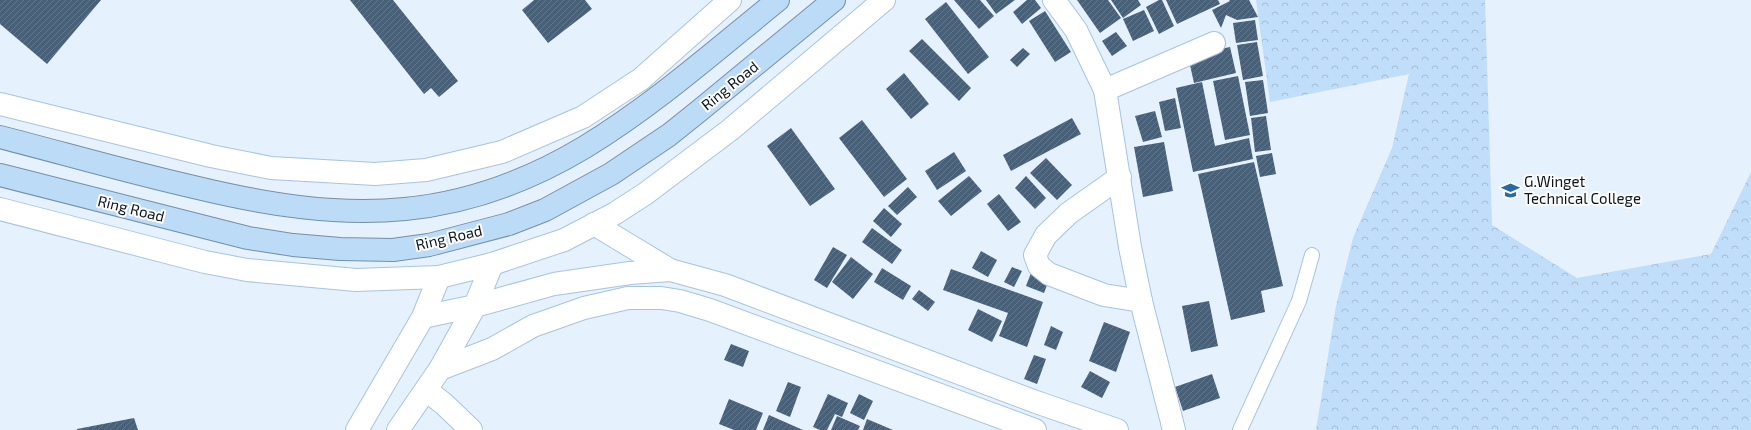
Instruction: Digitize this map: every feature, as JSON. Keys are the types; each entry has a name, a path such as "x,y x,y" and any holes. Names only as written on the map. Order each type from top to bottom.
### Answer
{"highway":[{"path":"0,136 146,176 237,197 284,205 305,208 356,210 404,209 443,203 484,193 513,182 584,148 662,96 778,0"},
{"name":"Ring Road","path":"0,175 248,238 293,245 340,249 393,250 429,245 509,224 545,210 611,174 669,135 834,0"}],"main road":[{"path":"0,104 204,154 271,168 375,174 426,170 502,152 583,117 640,79 730,0"},
{"path":"0,209 204,262 247,270 356,280 440,276 492,264 564,240 645,194 730,130 884,0"},
{"path":"1054,0 1076,30 1105,90 1130,246 1141,301 1174,430"},
{"path":"1105,90 1214,42"},
{"path":"1120,177 1069,213 1046,235 1035,255 1039,266 1049,274 1104,295 1141,301"},
{"path":"594,224 670,270 725,285 1036,402 1118,430"},
{"path":"398,430 440,369 475,306 492,264"},
{"path":"423,317 475,306 554,284 630,273 670,270"},
{"path":"357,430 423,317 440,276"},
{"path":"440,369 492,349 533,326 584,308 628,298 661,298 680,300 710,310 1029,429"},
{"path":"426,390 444,404 472,430"}],"lane":[{"path":"1240,430 1299,301 1312,255"}],"green space":[{"path":"1256,0 1485,0 1492,225 1577,278 1711,254 1751,172 1751,430 1316,430 1336,306 1353,238 1392,148 1409,74 1270,102"}],"building":[{"path":"0,0 101,0 47,64 0,24"},
{"path":"350,0 393,0 458,81 439,97 431,88 424,94"},
{"path":"534,0 585,0 592,9 548,43 522,10"},
{"path":"954,0 980,0 994,16 979,29"},
{"path":"986,0 1015,0 996,14"},
{"path":"1027,0 1035,0 1041,8 1022,24 1013,12"},
{"path":"1077,0 1108,0 1121,18 1100,33"},
{"path":"1111,0 1138,0 1141,5 1123,18"},
{"path":"1159,0 1162,0 1174,26 1159,34 1146,7"},
{"path":"1166,0 1218,0 1220,4 1177,24"},
{"path":"1229,0 1249,0 1258,17 1237,20 1226,15 1221,28 1212,10 1230,1"},
{"path":"946,2 989,57 968,74 925,19"},
{"path":"1144,10 1154,31 1133,41 1123,19"},
{"path":"1045,11 1071,52 1055,62 1029,21"},
{"path":"1255,20 1258,40 1236,43 1233,23"},
{"path":"1116,32 1127,46 1112,56 1102,41"},
{"path":"922,39 971,88 959,101 909,51"},
{"path":"1257,42 1263,76 1243,80 1237,45"},
{"path":"1230,47 1236,73 1194,83 1188,56"},
{"path":"1023,48 1030,54 1017,67 1010,60"},
{"path":"904,73 929,104 911,119 886,89"},
{"path":"1238,76 1250,135 1225,140 1213,81"},
{"path":"1263,80 1268,113 1250,116 1245,82"},
{"path":"1202,82 1215,146 1249,138 1253,159 1193,172 1176,88"},
{"path":"1175,98 1181,128 1165,131 1159,102"},
{"path":"1155,111 1162,137 1143,142 1135,116"},
{"path":"1266,116 1271,150 1255,152 1251,118"},
{"path":"1072,118 1081,134 1011,171 1003,155"},
{"path":"862,120 907,179 884,197 839,138"},
{"path":"791,128 835,189 810,206 767,146"},
{"path":"1164,142 1173,191 1143,197 1134,147"},
{"path":"954,152 966,171 937,190 925,171"},
{"path":"1272,153 1276,174 1260,177 1256,156"},
{"path":"1046,158 1072,185 1057,200 1030,173"},
{"path":"1254,162 1283,286 1261,291 1265,312 1231,320 1198,174"},
{"path":"969,176 982,191 951,216 938,201"},
{"path":"1026,176 1046,198 1035,209 1015,188"},
{"path":"908,187 917,197 897,215 888,206"},
{"path":"999,194 1021,222 1008,231 987,204"},
{"path":"884,208 902,224 891,237 873,221"},
{"path":"872,228 902,250 892,264 862,242"},
{"path":"833,247 847,255 827,288 814,280"},
{"path":"981,251 997,260 988,277 972,268"},
{"path":"851,257 873,274 853,299 832,282"},
{"path":"1012,267 1022,271 1014,287 1004,282"},
{"path":"882,268 911,286 903,300 874,282"},
{"path":"951,269 1043,302 1027,347 999,336 1008,313 943,290"},
{"path":"1031,273 1049,280 1044,293 1026,286"},
{"path":"919,290 935,302 928,311 912,299"},
{"path":"1209,301 1218,346 1191,352 1182,306"},
{"path":"978,309 1002,321 992,342 968,330"},
{"path":"1104,322 1130,332 1116,372 1089,361"},
{"path":"1051,326 1063,332 1056,350 1044,345"},
{"path":"731,344 749,351 743,367 724,360"},
{"path":"1034,355 1046,359 1037,384 1024,379"},
{"path":"1090,371 1110,382 1102,398 1081,387"},
{"path":"1212,374 1220,398 1183,411 1175,387"},
{"path":"788,382 801,387 790,417 776,411"},
{"path":"828,394 848,403 842,417 835,414 827,430 820,430 813,427"},
{"path":"859,394 873,401 864,420 850,413"},
{"path":"729,399 763,413 756,430 734,430 719,424"},
{"path":"769,415 803,430 763,430"},
{"path":"837,416 860,426 858,430 831,430"},
{"path":"134,418 138,430 77,430 77,429"},
{"path":"867,419 893,430 863,430"}],"place":[{"name":"G.Winget Technical College","path":"1511,191"}]}
